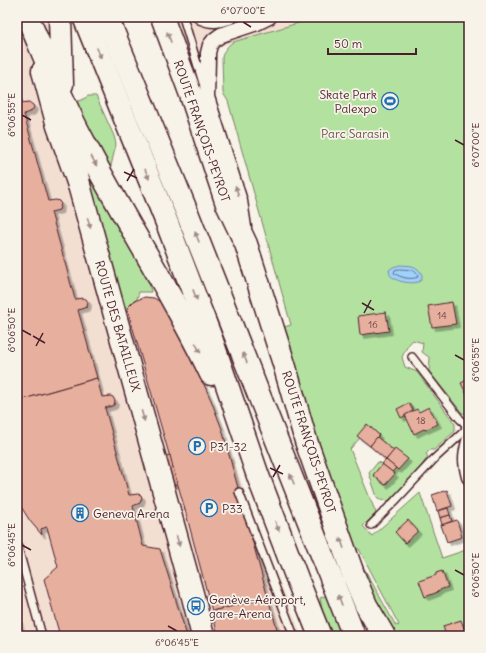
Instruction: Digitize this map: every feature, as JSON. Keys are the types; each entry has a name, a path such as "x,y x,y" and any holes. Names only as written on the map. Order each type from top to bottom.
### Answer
{"main road":[{"path":"60,17 63,101 79,186"},
{"path":"84,17 210,334 258,476 320,636"},
{"path":"107,17 205,258 354,636"},
{"name":"ROUTE FRANÇOIS-PEYROT","path":"162,17 191,95 227,204 246,244 284,364 306,441 353,574 366,605 384,636"},
{"path":"28,18 63,101 84,143 202,354 258,476"},
{"name":"ROUTE DES BATAILLEUX","path":"28,18 58,126 79,186 203,636"},
{"path":"366,605 376,636"}],"street":[{"path":"229,17 218,20 210,26 221,35 257,23 269,17"},
{"name":"ROUTE FRANÇOIS-PEYROT","path":"210,26 210,45 208,53 208,97 240,201 246,244"},
{"path":"469,441 465,456 469,477"}],"lane":[{"path":"183,17 208,97"},
{"path":"371,525 434,458 469,428 460,419 412,357"},
{"path":"239,492 294,636"},
{"path":"17,544 42,636"}],"shaded area":[{"path":"17,17 94,17 26,37 110,323 124,316 127,308 137,299 145,297 155,299 162,303 211,400 263,541 302,636 17,636"},
{"path":"168,17 319,17 233,42 185,59"}],"green space":[{"name":"Parc Sarasin","path":"319,17 469,17 469,414 462,413 429,371 430,358 422,352 423,343 413,340 408,345 402,357 405,367 417,372 455,424 455,431 434,450 430,450 426,454 428,457 410,481 388,501 380,500 377,497 369,473 378,462 382,464 393,450 377,437 379,435 367,424 360,438 350,449 376,513 363,526 372,536 420,493 442,558 469,549 469,636 389,636 329,489 284,327 291,325 228,101 223,93 222,57 226,48 233,42","holes":["359,549 399,625 396,626 355,552"]},
{"path":"88,96 96,96 114,136 116,144 111,166 108,168 75,102"},
{"path":"89,180 92,180 148,278 151,292 139,292 137,299 129,306 124,316"},
{"path":"328,595 346,636 332,636 323,614 320,598"}],"water":[{"path":"400,265 415,267 418,269 422,275 421,280 410,283 393,278 390,275 389,270"}],"building":[{"path":"17,91 21,103 29,102 34,107 32,111 24,114 48,201 56,200 61,204 59,210 51,212 75,299 83,298 88,302 87,307 78,310 97,378 17,401"},
{"name":"P33","path":"145,297 154,298 162,303 197,369 211,400 222,429 268,598 212,611 184,506 127,308 134,301"},
{"path":"452,302 456,324 432,327 428,306"},
{"path":"386,312 389,331 360,335 358,316"},
{"name":"Geneva Arena","path":"97,378 102,397 111,396 115,401 114,405 105,408 129,495 138,494 141,495 142,498 140,503 133,506 143,546 160,549 187,636 60,636 44,579 58,567 47,527 41,529 42,535 30,521 17,499 17,401"},
{"path":"469,379 469,396 468,397 461,383"},
{"path":"409,403 413,411 401,418 397,409"},
{"path":"429,407 438,424 414,434 405,415 417,409 419,412"},
{"path":"367,424 379,435 370,446 357,436"},
{"path":"377,437 394,451 386,460 370,446"},
{"path":"395,449 408,459 398,470 386,460"},
{"path":"170,455 177,484 170,486 162,457"},
{"path":"386,460 396,468 392,472 382,464"},
{"path":"382,464 395,474 385,485 373,475"},
{"path":"447,490 452,506 437,511 432,495"},
{"path":"448,508 450,515 440,518 438,511"},
{"path":"450,515 452,521 442,525 440,518"},
{"path":"408,520 418,531 405,543 395,532"},
{"path":"457,520 462,537 447,542 441,525"},
{"path":"442,571 448,587 425,597 419,581 436,575 436,573"},
{"path":"268,598 279,636 218,636 212,611"},
{"path":"17,612 23,636 17,636"},
{"path":"461,620 467,636 446,636 443,626"}],"place":[{"name":"Skate Park Palexpo","path":"390,101"},
{"name":"P31-32","path":"197,446"},
{"name":"P33","path":"209,508"},
{"name":"Geneva Arena","path":"80,513"},
{"name":"Genève-Aéroport, gare-Arena","path":"196,606"}]}
